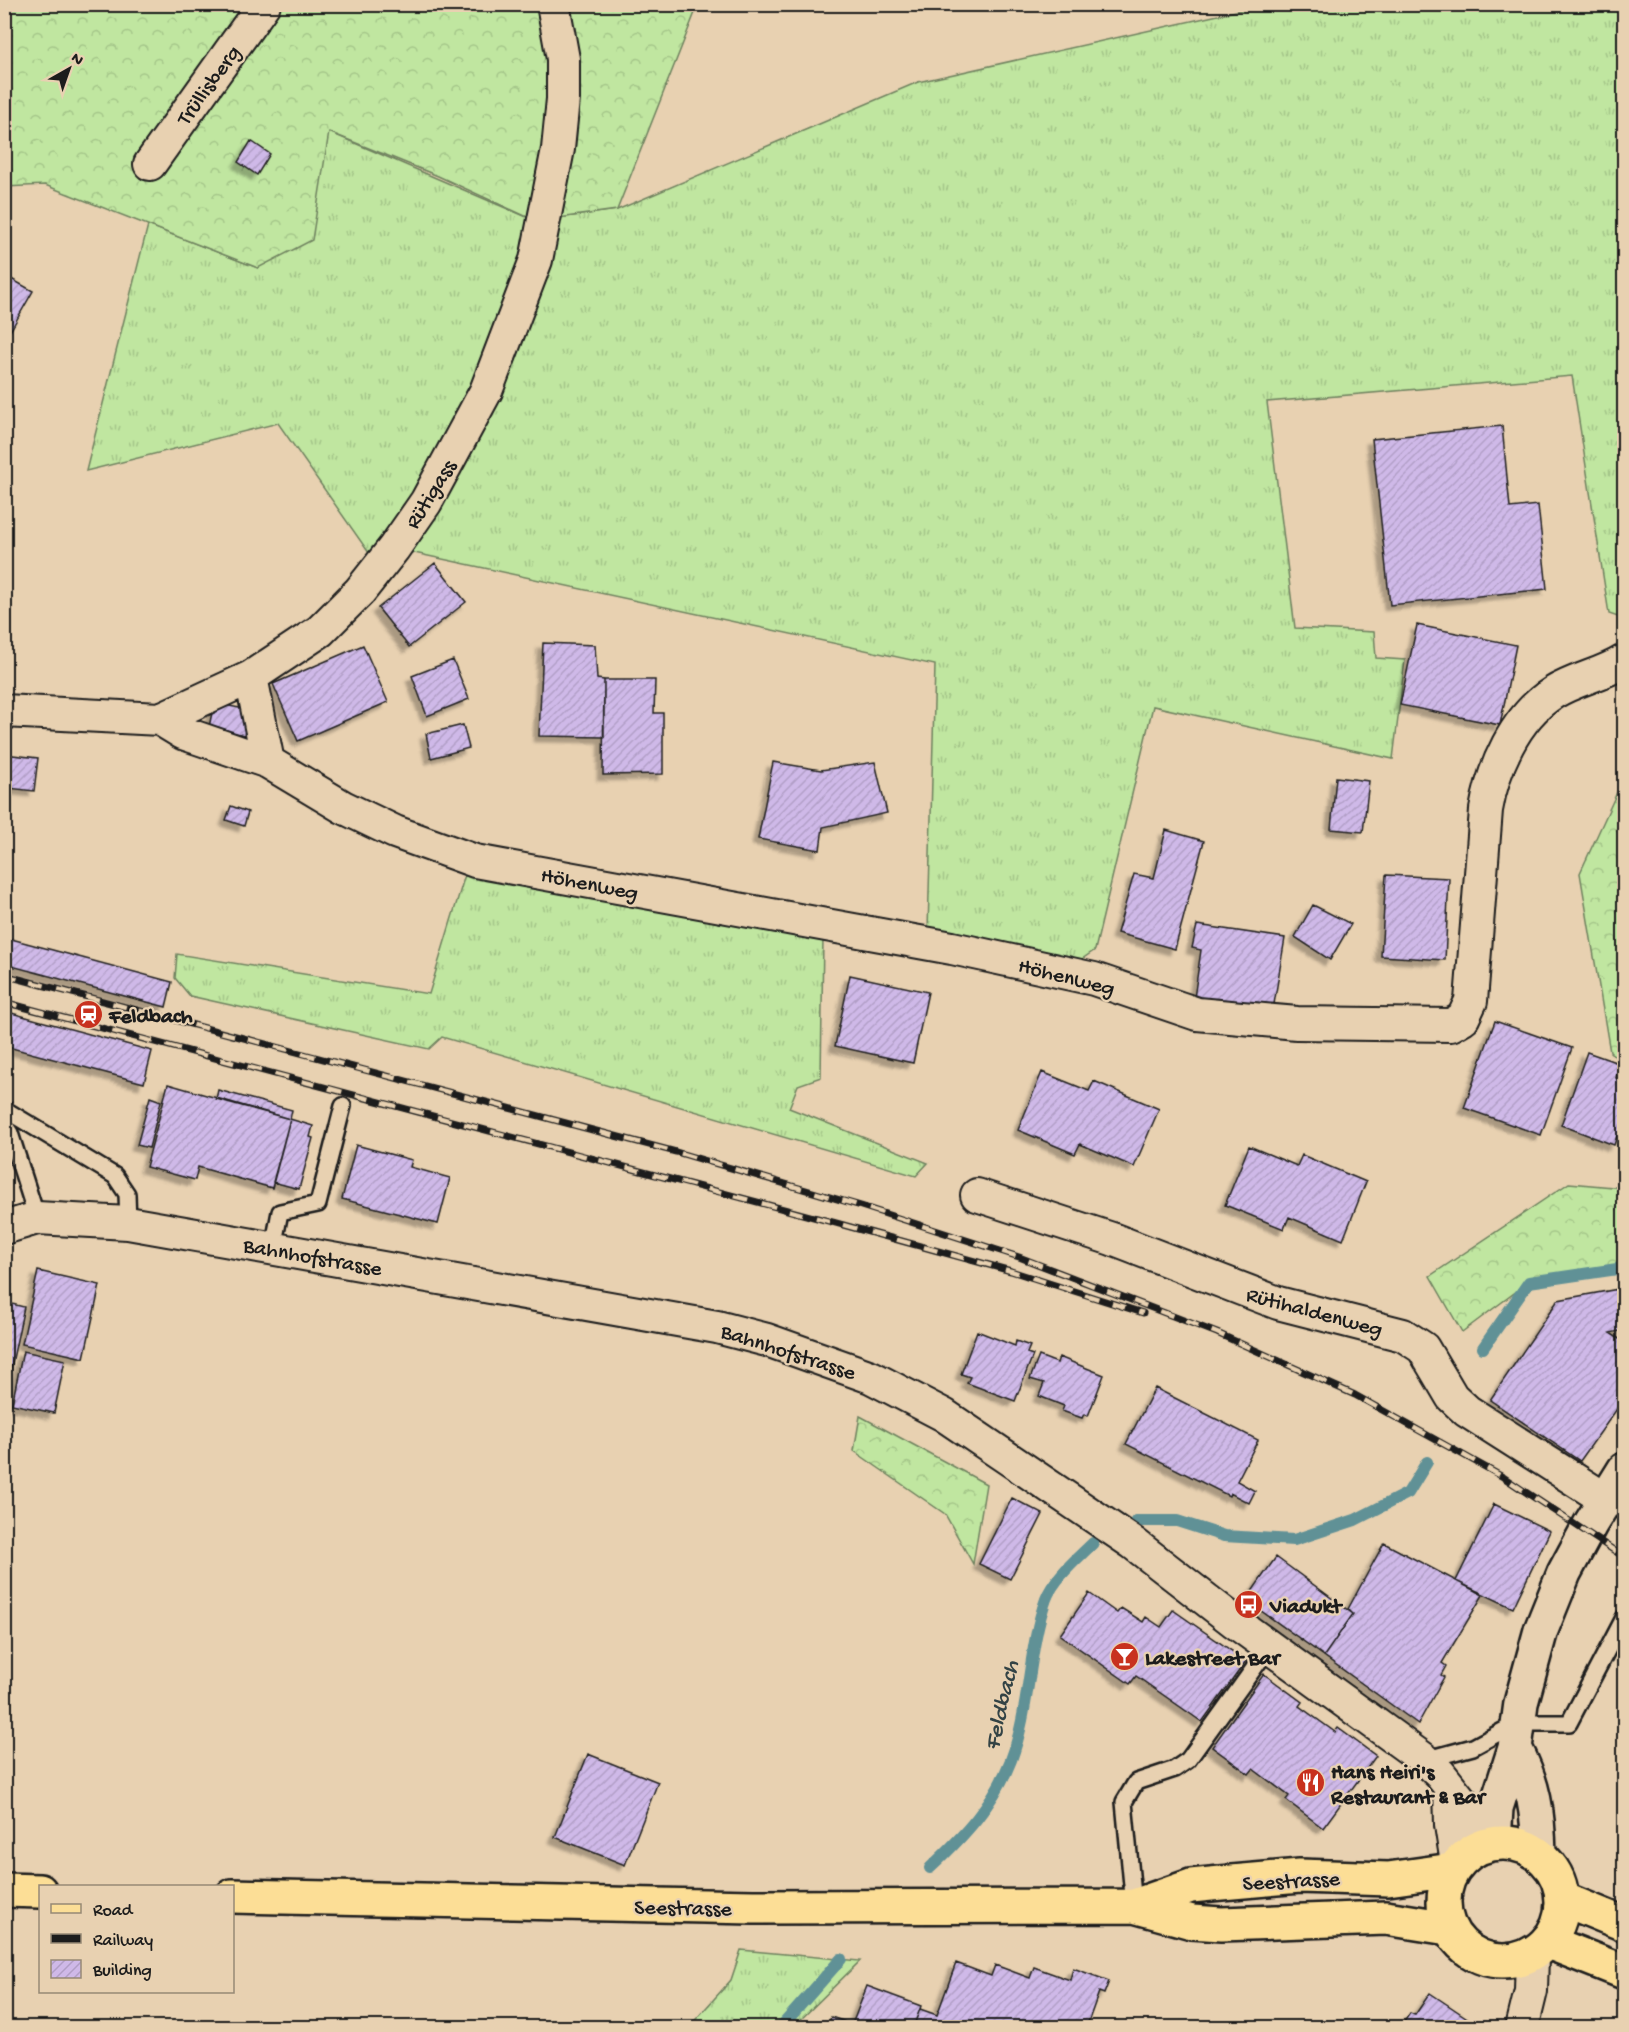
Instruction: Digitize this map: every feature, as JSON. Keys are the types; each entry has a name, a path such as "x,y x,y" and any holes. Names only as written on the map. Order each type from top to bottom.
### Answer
{"main road":[{"path":"1454,1867 1446,1882 1443,1904 1448,1928 1463,1947 1485,1959 1509,1962 1540,1948 1558,1925 1563,1899 1556,1874 1539,1854 1515,1843 1494,1842 1496,1808 1516,1735 1531,1661 1552,1600 1578,1546 1615,1505 1624,1470"},
{"path":"1516,1735 1529,1775 1538,1818 1539,1854"},
{"name":"Seestrasse","path":"1134,1906 1191,1886 1300,1876 1388,1879 1454,1867 1474,1849 1494,1842"},
{"path":"4,1890 39,1891"},
{"name":"Seestrasse","path":"234,1896 753,1907 1134,1906 1202,1923 1262,1924 1386,1918 1448,1928"},
{"path":"1563,1899 1624,1924"},
{"path":"1540,1948 1624,1972"}],"street":[{"name":"Trüllisberg","path":"150,164 264,4"},
{"name":"Rütigass","path":"4,711 160,719 251,677 320,631 360,591 426,502 486,391 536,260 558,149 563,99 563,59 553,4"},
{"name":"Höhenweg","path":"160,719 183,733 268,762 353,812 395,832 475,861 974,953 1094,979 1197,1014 1297,1023 1452,1025 1469,1011 1472,1001 1486,810 1492,783 1507,749 1530,712 1554,692 1624,661"},
{"path":"251,677 268,762"},
{"name":"Rütihaldenweg","path":"977,1195 1112,1239 1278,1303 1403,1335 1423,1348 1452,1397 1461,1407 1615,1505"},
{"name":"Bahnhofstrasse","path":"4,1228 37,1218 128,1223 665,1316 777,1343 871,1377 926,1405 1092,1514 1425,1760 1440,1774 1494,1842"},
{"path":"1450,1788 1454,1867"},
{"path":"1522,2028 1540,1948"}],"lane":[{"path":"273,1248 280,1212 318,1204 343,1106"},
{"path":"4,1109 115,1176 127,1194 128,1223"},
{"path":"4,1124 10,1133 37,1218"},
{"path":"1425,1760 1569,1723 1624,1618"},
{"path":"1134,1906 1123,1810 1127,1794 1131,1787 1143,1778 1175,1769 1188,1760 1270,1646"}],"green space":[{"path":"4,5 698,5 617,210 536,221 438,176 329,132 312,240 258,268 45,185 5,187"},
{"path":"1263,5 1624,5 1624,619 1609,614 1572,376 1267,402 1295,628 1374,632 1376,658 1405,660 1393,759 1153,706 1095,950 1079,961 928,931 935,665 405,551 369,553 278,423 86,471 148,225 258,268 329,132 536,221 617,210 918,82"},
{"path":"1624,777 1624,1064 1610,1052 1580,873"},
{"path":"467,868 823,938 821,1077 798,1085 789,1108 928,1163 916,1176 442,1037 429,1049 190,996 175,978 177,954 429,994"},
{"path":"1569,1183 1624,1188 1624,1268 1529,1282 1462,1332 1430,1276"},
{"path":"860,1416 986,1484 973,1564 945,1514 854,1451"},
{"path":"741,1950 860,1961 793,2027 689,2027 731,1980"}],"building":[{"path":"251,141 270,154 257,175 238,162"},
{"path":"4,275 33,291 4,342"},
{"path":"1502,426 1510,508 1538,505 1547,589 1390,605 1372,439"},
{"path":"435,563 466,602 409,647 378,608"},
{"path":"1417,625 1516,645 1500,725 1400,705"},
{"path":"543,643 595,645 597,679 604,680 604,737 539,736"},
{"path":"363,645 388,702 298,741 273,684"},
{"path":"453,660 469,699 427,716 412,676"},
{"path":"604,680 655,680 654,713 663,713 663,774 603,775"},
{"path":"214,703 250,710 244,735 209,727"},
{"path":"463,725 469,748 431,758 426,734"},
{"path":"4,754 38,758 34,791 9,788 7,802 4,801"},
{"path":"773,762 821,770 875,762 887,813 823,827 820,850 758,839"},
{"path":"1336,777 1369,781 1363,832 1331,829"},
{"path":"231,806 248,812 244,826 226,820"},
{"path":"1166,830 1204,841 1175,949 1117,933 1134,874 1154,878"},
{"path":"1386,875 1449,878 1445,960 1381,956"},
{"path":"1313,905 1351,924 1330,960 1295,937"},
{"path":"1197,925 1285,938 1272,1016 1193,1005 1201,950 1192,948"},
{"path":"4,937 172,982 166,1007 4,964"},
{"path":"850,975 928,992 913,1063 835,1046"},
{"path":"4,1011 152,1051 144,1083 4,1046"},
{"path":"1495,1021 1572,1048 1541,1135 1464,1108"},
{"path":"1587,1052 1621,1064 1616,1078 1624,1082 1624,1138 1617,1136 1614,1145 1561,1125"},
{"path":"1042,1072 1089,1091 1094,1081 1159,1109 1134,1167 1080,1144 1075,1154 1018,1130"},
{"path":"168,1084 290,1119 272,1188 198,1167 195,1180 146,1167"},
{"path":"218,1090 292,1110 290,1119 216,1099"},
{"path":"150,1097 161,1101 149,1148 137,1145"},
{"path":"290,1119 313,1126 310,1137 313,1138 299,1189 273,1182"},
{"path":"356,1145 412,1160 410,1167 450,1178 438,1224 342,1199"},
{"path":"1249,1146 1297,1166 1302,1155 1366,1182 1343,1240 1289,1217 1284,1229 1225,1205"},
{"path":"38,1271 100,1285 84,1358 22,1344"},
{"path":"1624,1288 1624,1330 1610,1333 1624,1342 1624,1399 1580,1461 1490,1400 1558,1300"},
{"path":"4,1302 24,1307 4,1401"},
{"path":"977,1331 1015,1346 1016,1341 1030,1346 1027,1353 1033,1355 1015,1401 967,1383 970,1377 961,1374"},
{"path":"23,1351 65,1360 54,1413 12,1404"},
{"path":"1039,1356 1057,1363 1059,1357 1104,1375 1088,1416 1084,1414 1082,1418 1062,1411 1064,1406 1039,1396 1044,1383 1030,1379"},
{"path":"1155,1388 1258,1440 1237,1481 1255,1491 1249,1503 1230,1493 1229,1496 1126,1444"},
{"path":"1012,1498 1043,1514 1010,1579 979,1564"},
{"path":"1494,1504 1550,1531 1513,1608 1456,1581"},
{"path":"1384,1543 1483,1595 1442,1663 1446,1666 1441,1675 1444,1677 1418,1724 1324,1656 1353,1614 1348,1609"},
{"path":"1276,1557 1353,1614 1324,1656 1246,1600"},
{"path":"1089,1593 1117,1613 1121,1608 1143,1622 1146,1617 1161,1627 1173,1610 1246,1661 1202,1722 1136,1676 1130,1684 1060,1635"},
{"path":"1264,1674 1302,1702 1299,1706 1335,1732 1338,1728 1376,1756 1323,1828 1286,1800 1289,1796 1253,1769 1249,1774 1212,1747"},
{"path":"588,1754 658,1782 625,1865 555,1837"},
{"path":"956,1963 991,1976 995,1965 1030,1978 1034,1967 1070,1980 1073,1968 1109,1981 1104,1994 1099,1992 1086,2028 913,2028 920,2009 937,2015"},
{"path":"867,1986 921,2006 913,2028 851,2027"},
{"path":"1430,1993 1482,2028 1400,2028 1410,2013 1415,2015"},
{"path":"831,2017 852,2024 852,2028 827,2028"}],"waterway":[{"name":"Feldbach","path":"1483,1348 1529,1282 1624,1268"},
{"name":"Feldbach","path":"1136,1521 1177,1521 1224,1536 1294,1540 1355,1520 1408,1493 1427,1462"},
{"name":"Feldbach","path":"930,1868 977,1818 1004,1776 1022,1721 1036,1638 1046,1599 1060,1576 1093,1543"},
{"name":"Feldbach","path":"780,2028 841,1959"}],"railway":[{"path":"4,975 676,1152 861,1206 1019,1257 1217,1333 1355,1395 1503,1477 1624,1557"},
{"path":"4,1002 836,1223 1011,1271 1143,1313"}],"place":[{"name":"Feldbach","path":"88,1014"},
{"name":"Viadukt","path":"1249,1604"},
{"name":"Lakestreet Bar","path":"1124,1656"},
{"name":"Hans Heiri's Restaurant & Bar","path":"1310,1783"}]}
